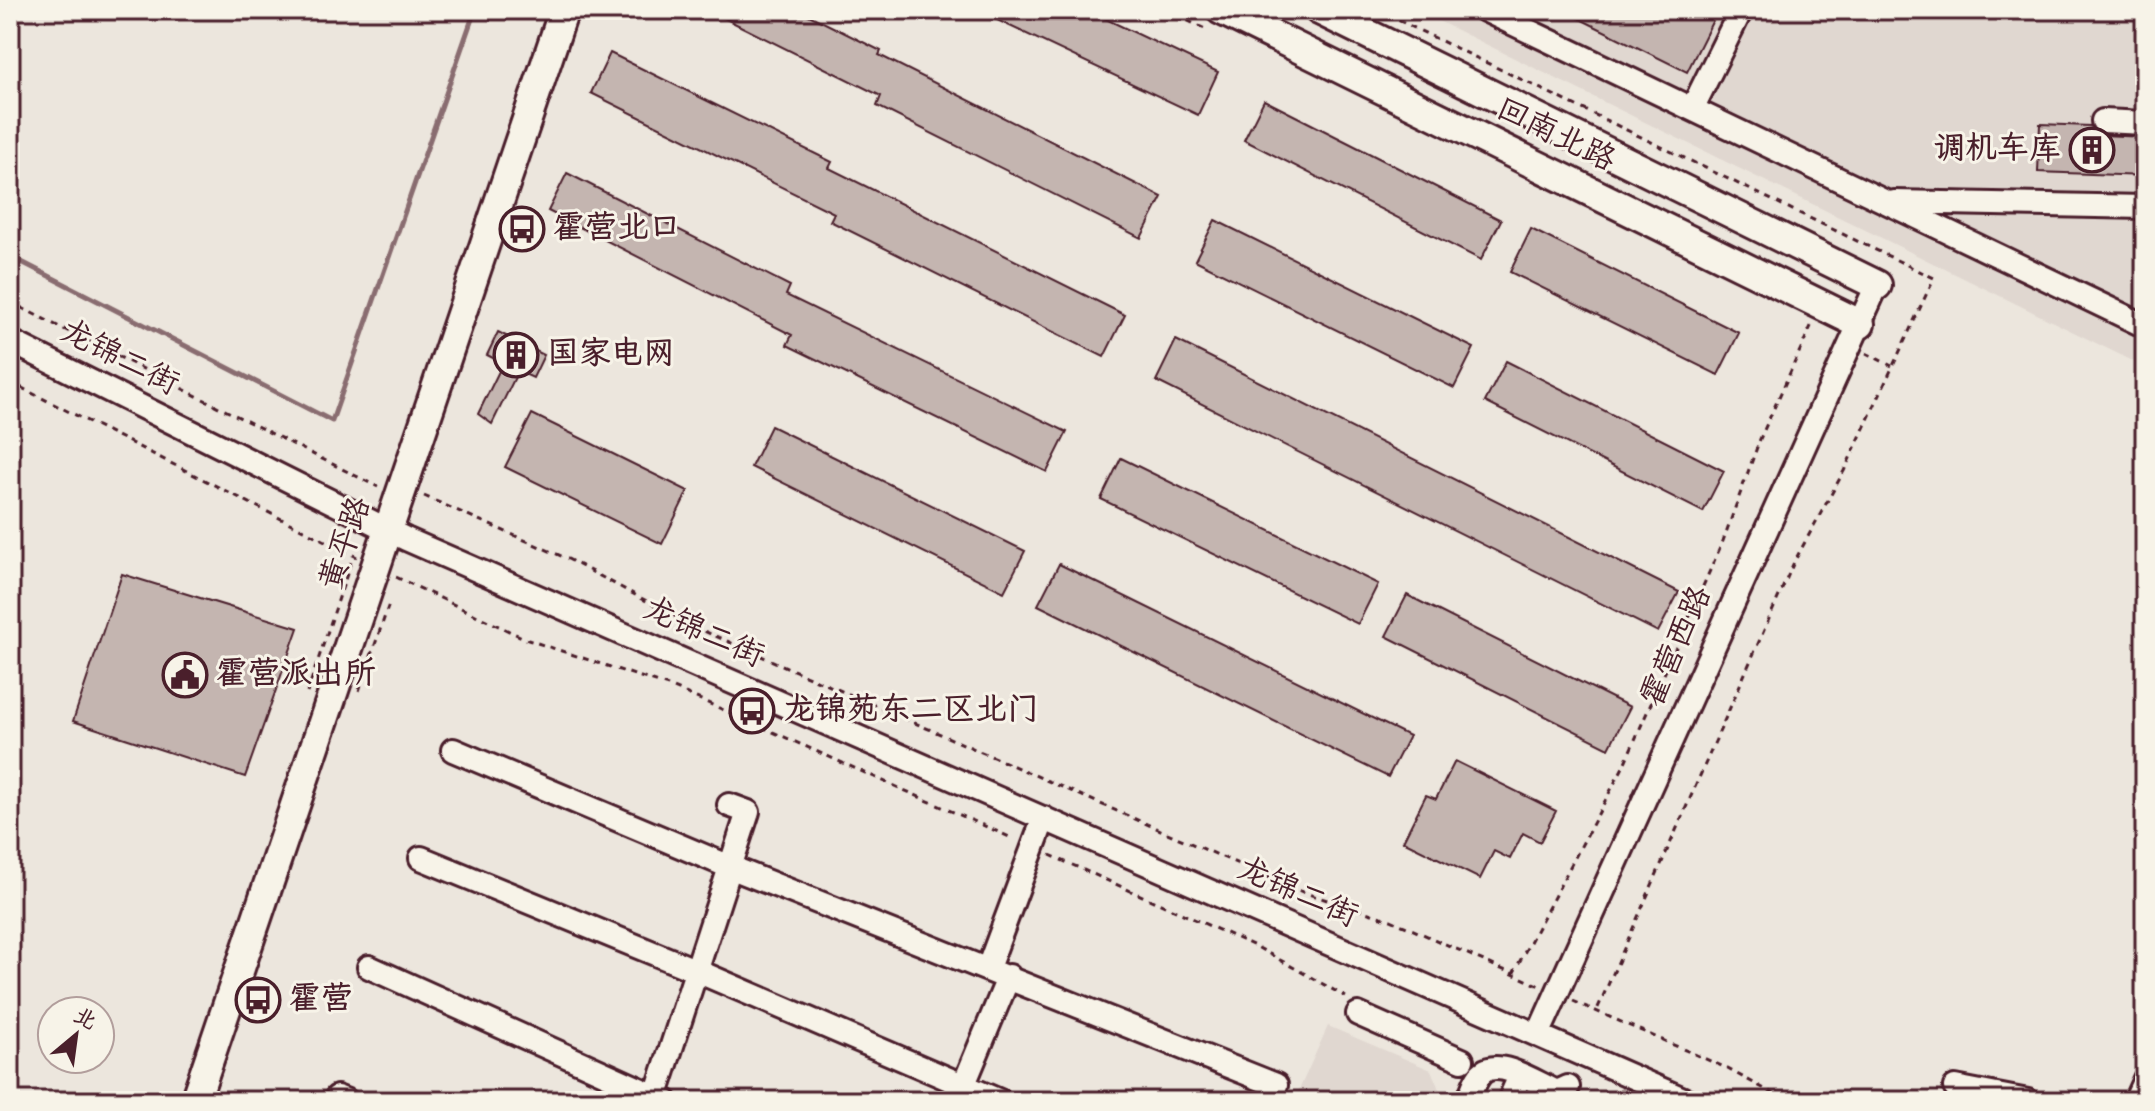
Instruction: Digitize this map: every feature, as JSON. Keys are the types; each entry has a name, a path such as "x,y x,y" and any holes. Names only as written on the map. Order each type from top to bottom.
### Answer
{"main road":[{"name":"黄平路","path":"195,1101 564,10"},
{"name":"回南北路","path":"1221,10 1860,324"},
{"name":"回南北路","path":"1319,10 1877,285"}],"street":[{"path":"1485,10 2145,326"},
{"path":"1692,109 1741,10"},
{"path":"2103,121 2145,123"},
{"path":"1886,202 2145,207"},
{"name":"霍营西路","path":"1538,1035 1877,285"},
{"name":"龙锦二街","path":"10,341 388,530 1688,1101"},
{"path":"453,750 730,867 1276,1085 1269,1101"},
{"path":"369,967 659,1099 748,812 729,805"},
{"path":"960,1094 1044,818"},
{"path":"421,858 697,971 960,1094 1000,1101"},
{"path":"1356,1007 1454,1055"},
{"path":"1559,1096 1582,1054"},
{"path":"1468,1101 1481,1073 1492,1068 1503,1068 1557,1092 1559,1096"},
{"path":"1493,1075 1512,1093 1559,1096"},
{"path":"2135,1101 2145,1079"},
{"path":"1955,1087 2028,1101"}],"path":[{"path":"1377,10 1934,278 1844,471 1794,562 1597,1011"},
{"path":"10,302 361,479"},
{"path":"449,506 568,559 697,628 1305,893 1391,920 1511,973 1622,769 1723,541 1760,439 1799,352"},
{"path":"10,382 326,541"},
{"path":"419,588 528,640 674,688 1257,947 1356,1007"},
{"path":"1610,1017 1724,1067 1787,1101"}],"shaded area":[{"path":"1416,10 2145,10 2145,367"},
{"path":"1328,1026 1431,1070 1444,1101 1294,1101"}],"building":[{"path":"708,10 799,10 881,51 879,55 1162,197 1141,238 877,106 881,96"},
{"path":"976,10 1087,10 1218,72 1198,115"},
{"path":"1562,10 1718,10 1687,72"},
{"path":"610,53 832,162 829,168 1125,315 1104,357 830,221 834,213 591,93"},
{"path":"1264,100 1501,220 1481,260 1244,140"},
{"name":"调机车库","path":"2040,124 2090,126 2102,135 2145,137 2145,176 2038,172"},
{"path":"567,173 790,286 786,295 1067,432 1047,472 787,345 792,335 548,211"},
{"path":"1215,220 1474,348 1454,388 1195,260"},
{"path":"1531,229 1739,333 1718,375 1510,272"},
{"path":"498,332 544,355 533,378 518,371 492,424 478,414 503,363 487,355"},
{"path":"1176,340 1679,592 1658,632 1156,381"},
{"path":"1506,361 1724,471 1703,512 1485,402"},
{"path":"532,414 688,491 662,544 505,467"},
{"path":"771,426 1025,551 1004,592 751,467"},
{"path":"1121,458 1378,584 1358,624 1101,499"},
{"path":"1059,564 1409,736 1388,777 1038,605"},
{"name":"霍营派出所","path":"122,574 298,628 245,777 73,721"},
{"path":"1407,595 1630,707 1609,748 1386,636"},
{"path":"1455,761 1556,811 1540,842 1523,833 1510,859 1494,851 1480,879 1403,841 1426,795 1436,799"}],"waterway":[{"path":"10,256 332,421 475,10"}],"place":[{"name":"调机车库","path":"2092,150"},
{"name":"霍营北口","path":"522,229"},
{"name":"国家电网","path":"516,355"},
{"name":"霍营派出所","path":"185,675"},
{"name":"龙锦苑东二区北门","path":"752,711"},
{"name":"霍营","path":"258,1000"}]}
